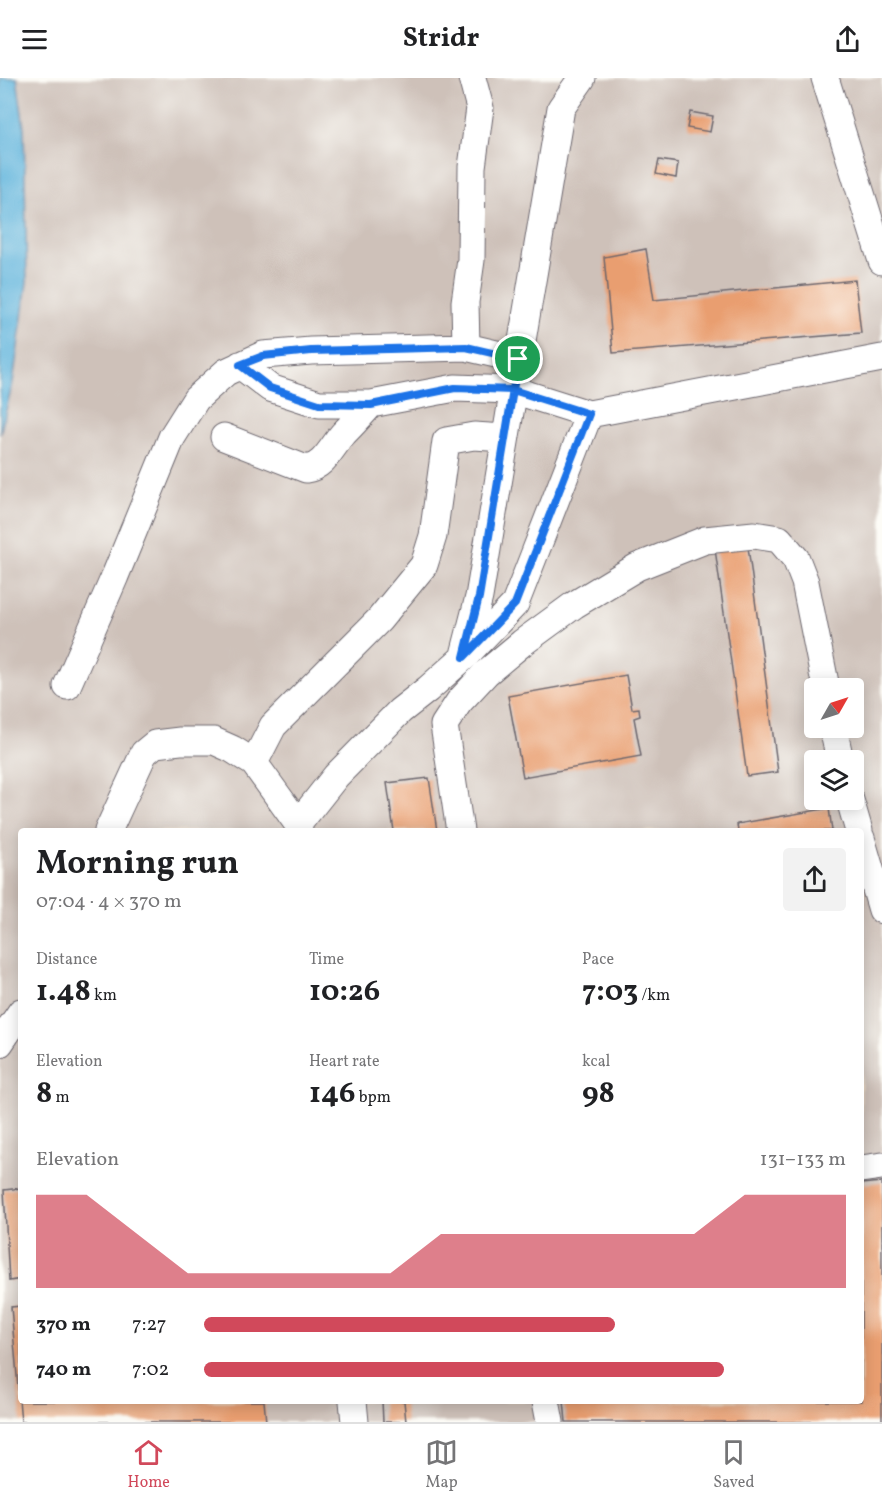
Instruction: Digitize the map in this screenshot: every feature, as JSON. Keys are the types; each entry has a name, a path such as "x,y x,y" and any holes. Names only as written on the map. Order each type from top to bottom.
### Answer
{"lane":[{"path":"466,347 465,302 471,260 472,167 480,108 472,78"},
{"path":"464,657 479,597 561,108 582,78"},
{"path":"825,78 882,261"},
{"path":"67,686 172,437 196,399 226,372 263,356 311,351 466,347 518,359"},
{"path":"240,365 270,388 319,404 371,405 455,388 513,390 589,414 882,358"},
{"path":"224,437 298,467 313,469 327,457 342,436 371,405"},
{"path":"109,828 144,753 155,744 214,741 232,749 254,764 299,828 336,776 400,711 464,657 515,604 589,414"},
{"path":"254,764 273,726 380,620 424,565 433,536 446,441 474,436 505,438"},
{"path":"460,828 444,725 459,702 486,673 522,643 574,605 637,567 705,540 754,535 779,539 796,559 805,582 824,678"},
{"path":"853,810 858,828"},
{"path":"864,848 882,910"},
{"path":"0,1043 18,1016"},
{"path":"864,1169 882,1166"},
{"path":"354,1404 356,1422"},
{"path":"547,1404 550,1422"}],"shaded area":[{"path":"17,78 882,78 882,1422 0,1422 0,434 13,382 27,282 24,128"}],"water":[{"path":"0,78 17,78 24,128 27,282 13,382 0,434"}],"building":[{"path":"690,112 713,116 710,132 687,128"},
{"path":"659,160 678,163 676,178 656,174"},
{"path":"646,249 654,300 855,280 861,333 613,353 604,257"},
{"path":"748,547 778,772 747,776 715,549"},
{"path":"626,675 632,709 639,708 640,716 634,718 641,756 523,777 508,696"},
{"path":"429,778 437,828 394,828 387,783"},
{"path":"829,810 832,828 738,828 737,824"},
{"path":"882,1182 882,1422 566,1422 564,1404 864,1404 864,1184"},
{"path":"18,1188 18,1280 9,1281 4,1190"},
{"path":"18,1306 18,1388 11,1307"},
{"path":"19,1404 264,1404 266,1422 21,1422"},
{"path":"382,1404 404,1404 406,1422 383,1422"}],"route":[{"path":"518,359 466,347 311,351 263,356 240,365 270,388 319,404 371,405 455,388 513,390 479,597 464,657 515,604 589,414 513,390 518,359"}]}
